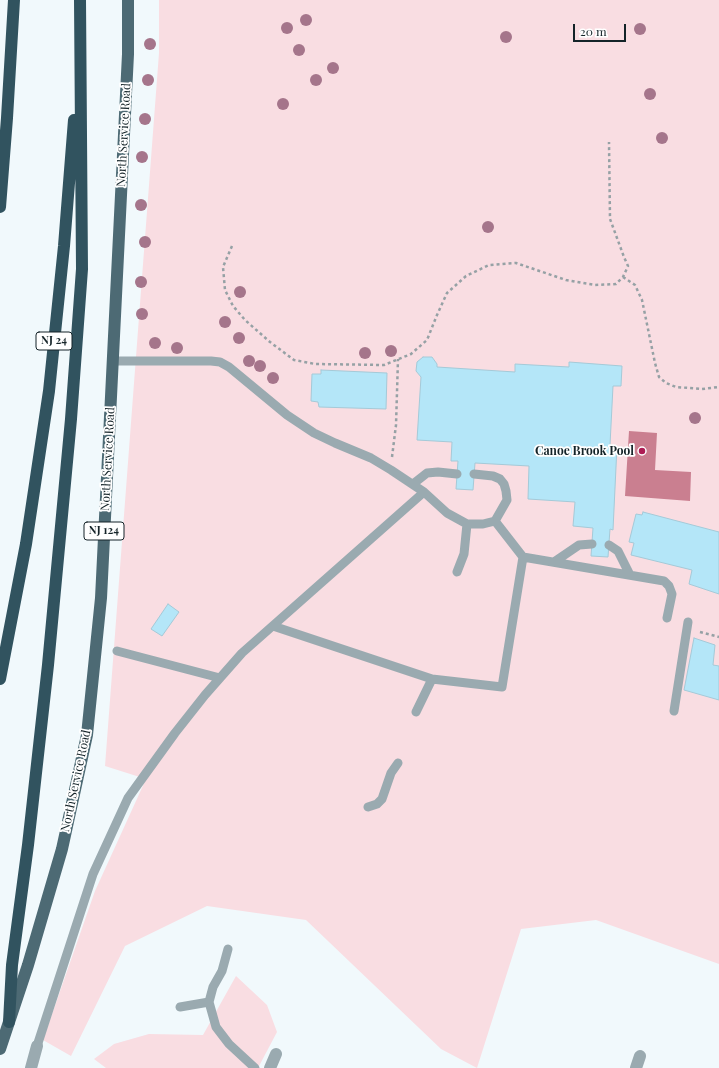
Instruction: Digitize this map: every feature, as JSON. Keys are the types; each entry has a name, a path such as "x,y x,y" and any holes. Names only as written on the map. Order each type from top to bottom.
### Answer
{"highway":[{"path":"0,207 14,0"},
{"path":"9,1022 12,965 28,845 48,665 72,411 82,269 80,0"},
{"name":"NJ 24","path":"0,680 26,544 49,391 64,246 74,114 80,0"}],"main road":[{"name":"North Service Road","path":"0,1049 28,964 62,849 87,735 101,598 128,54 128,0"}],"street":[{"path":"31,1068 37,1046"},
{"path":"270,1068 276,1054"},
{"path":"636,1068 640,1056"}],"lane":[{"path":"112,361 220,362 229,367 287,415 314,433 371,458 391,470 424,492 447,513 468,524 483,524 495,521 506,500 504,484 500,479 493,476 474,474"},
{"path":"413,484 427,474 438,472 457,474"},
{"path":"37,1046 93,874 128,798 175,733 205,695 242,653 424,492"},
{"path":"495,521 523,557 664,581 669,586 672,594 667,618"},
{"path":"457,572 464,554 468,524"},
{"path":"554,562 579,544 592,544"},
{"path":"609,545 618,551 630,576"},
{"path":"273,626 432,679 502,687 523,557"},
{"path":"674,711 688,626"},
{"path":"117,651 220,678"},
{"path":"416,712 432,679"},
{"path":"368,807 377,804 382,799 392,773 398,763"},
{"path":"228,950 222,971 213,987 209,1002 216,1027 229,1044 255,1068"},
{"path":"180,1007 209,1002"}],"path":[{"path":"232,246 224,267 225,290 233,306 245,320 270,342 294,360 315,364 384,365 411,354 427,340 447,293 466,276 489,265 516,263 566,280 595,284 616,284 623,278 628,266 610,219 609,142"},
{"path":"623,278 635,286 642,300 659,376 666,383 676,388 719,387"},
{"path":"391,470 396,425 398,359"},
{"path":"688,626 719,637"}],"shaded area":[{"path":"159,0 719,0 719,964 596,920 521,929 477,1068 441,1049 306,920 207,906 125,946 71,1056 43,1040 95,891 146,779 105,766 159,53"},
{"name":"Canoe Brook Pool","path":"629,431 657,433 655,470 691,472 690,501 625,496"},
{"path":"236,976 267,1005 277,1032 258,1068 106,1068 94,1059 114,1044 149,1034 203,1035"}],"building":[{"path":"423,357 432,357 437,364 437,367 515,372 515,364 569,367 569,362 622,366 621,386 613,386 610,445 617,446 613,530 610,529 608,557 591,556 593,528 573,526 575,502 528,499 529,466 475,463 473,490 456,489 458,461 451,461 452,442 417,440 421,377 416,371 417,362"},
{"path":"321,370 387,373 386,409 319,407 318,402 311,401 312,374 321,374"},
{"path":"643,512 719,532 719,594 689,584 692,570 631,555 634,543 629,542 636,514 642,515"},
{"path":"168,604 179,612 162,636 151,629"},
{"path":"694,638 715,645 713,665 719,666 719,700 684,690"}],"place":[{"name":"Canoe Brook Pool","path":"642,451"}]}
